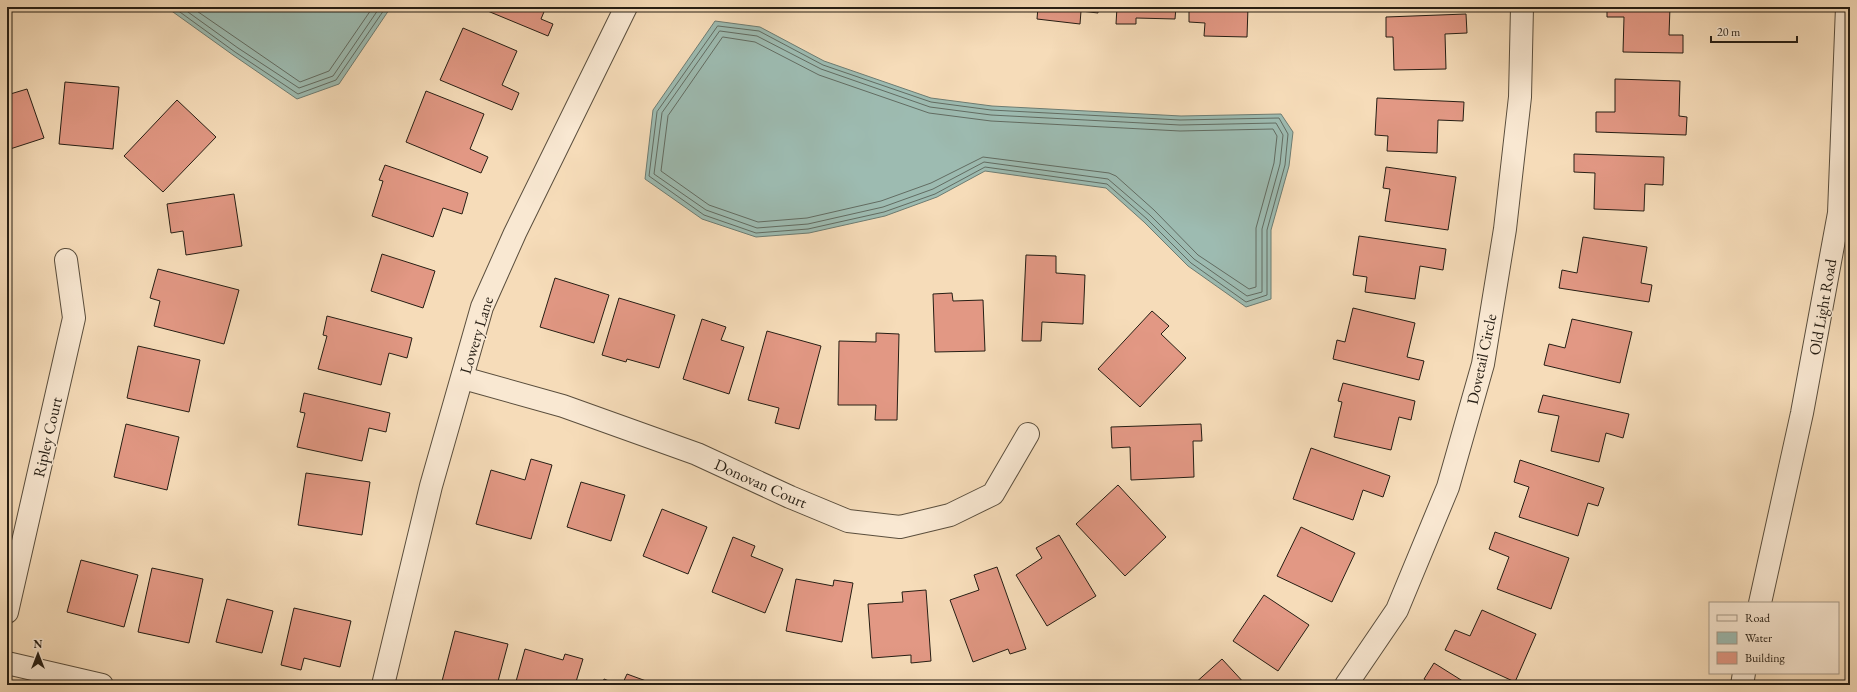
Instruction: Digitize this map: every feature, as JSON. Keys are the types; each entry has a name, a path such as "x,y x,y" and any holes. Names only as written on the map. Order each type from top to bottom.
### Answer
{"street":[{"name":"Lowery Lane","path":"383,685 430,486 463,378 482,307 515,232 626,7"},
{"name":"Dovetail Circle","path":"1346,685 1397,610 1448,487 1483,364 1506,229 1520,97 1522,7"},
{"name":"Old Light Road","path":"1760,602 1845,213 1847,7"},
{"name":"Ripley Court","path":"7,612 74,318 66,260"},
{"name":"Donovan Court","path":"463,378 562,406 697,454 790,497 848,521 900,527 950,515 993,494 1028,434"},
{"path":"7,663 102,685"},
{"path":"1742,685 1744,674"}],"water":[{"path":"166,7 391,7 339,84 297,99"},
{"path":"715,21 760,27 824,61 931,98 992,106 1181,116 1281,114 1293,132 1289,166 1271,230 1271,299 1246,307 1188,266 1144,222 1106,188 985,171 937,197 885,216 809,233 756,237 702,219 645,179 653,110"}],"building":[{"path":"478,7 546,7 541,19 553,24 548,36"},
{"path":"1038,7 1098,7 1098,13 1081,11 1080,24 1037,19"},
{"path":"1117,7 1176,7 1175,19 1136,18 1136,24 1116,24"},
{"path":"1189,7 1248,7 1247,37 1204,36 1205,23 1189,22"},
{"path":"1607,7 1670,7 1669,35 1683,35 1683,53 1623,52 1624,17 1607,17"},
{"path":"1466,14 1467,33 1445,34 1446,69 1394,70 1393,37 1386,37 1386,17"},
{"path":"463,28 517,51 502,85 519,93 512,110 440,80"},
{"path":"1615,79 1680,81 1679,116 1687,117 1686,135 1596,132 1596,112 1615,112"},
{"path":"65,82 119,87 113,149 59,144"},
{"path":"27,89 44,138 7,150 7,95"},
{"path":"426,91 484,114 470,149 488,157 481,173 406,142"},
{"path":"1377,98 1464,102 1463,121 1438,120 1437,153 1387,151 1388,136 1375,135"},
{"path":"177,100 216,137 163,192 124,156"},
{"path":"1574,154 1664,157 1663,185 1645,184 1644,211 1594,209 1595,173 1574,172"},
{"path":"385,165 468,193 462,214 443,208 433,237 372,216 383,181 379,180"},
{"path":"1386,167 1456,177 1448,230 1385,221 1390,189 1383,188"},
{"path":"234,194 242,246 186,255 183,231 171,233 167,204"},
{"path":"1359,236 1446,249 1443,270 1420,266 1415,299 1365,292 1367,277 1353,275"},
{"path":"1583,237 1647,247 1641,283 1652,285 1649,302 1559,288 1562,270 1577,273"},
{"path":"382,254 435,271 423,308 371,291"},
{"path":"1026,255 1056,256 1056,273 1085,275 1083,324 1042,322 1041,341 1022,341"},
{"path":"158,269 239,290 224,344 154,326 160,301 150,298"},
{"path":"555,278 609,295 594,343 540,327"},
{"path":"952,293 953,301 983,300 985,351 935,352 933,294"},
{"path":"619,298 675,315 659,368 627,359 626,362 602,355"},
{"path":"1353,308 1415,323 1407,357 1424,361 1419,380 1333,359 1337,340 1345,342"},
{"path":"1152,311 1169,326 1161,334 1186,358 1140,407 1098,369"},
{"path":"327,316 412,338 407,358 389,353 381,385 318,369 327,336 323,335"},
{"path":"702,319 726,327 721,340 744,347 729,394 683,379"},
{"path":"1572,319 1632,332 1620,383 1544,365 1549,344 1565,348"},
{"path":"767,331 821,346 799,429 775,423 779,408 748,400"},
{"path":"876,333 899,334 897,420 875,420 876,405 838,405 839,341 876,342"},
{"path":"138,346 200,360 189,412 127,398"},
{"path":"1343,383 1415,401 1411,420 1399,417 1391,450 1334,437 1342,402 1338,401"},
{"path":"304,393 390,413 386,432 369,428 362,461 297,447 305,413 300,412"},
{"path":"1543,395 1629,414 1623,438 1606,433 1599,462 1551,451 1559,416 1538,412"},
{"path":"126,424 179,437 167,490 114,477"},
{"path":"1201,424 1202,441 1193,441 1194,477 1131,480 1130,447 1112,448 1111,427"},
{"path":"1311,448 1390,476 1383,497 1363,490 1353,520 1293,499"},
{"path":"531,459 552,465 531,539 476,524 491,470 525,480"},
{"path":"1520,460 1604,488 1598,506 1588,503 1578,536 1519,517 1529,487 1514,482"},
{"path":"306,473 370,482 362,535 298,525"},
{"path":"581,482 625,495 611,541 567,527"},
{"path":"1118,485 1166,537 1125,576 1076,524"},
{"path":"662,509 707,527 688,574 643,556"},
{"path":"1301,527 1355,553 1332,602 1277,576"},
{"path":"1495,532 1569,558 1551,609 1497,589 1509,557 1489,549"},
{"path":"1059,535 1096,596 1047,626 1016,575 1042,558 1036,548"},
{"path":"733,537 755,546 751,556 783,569 765,613 712,592"},
{"path":"81,560 138,575 124,627 67,612"},
{"path":"997,567 1026,649 1010,654 1008,649 973,662 950,600 979,590 974,575"},
{"path":"152,568 203,579 189,643 138,632"},
{"path":"796,579 833,586 834,580 853,583 842,642 786,631"},
{"path":"926,590 931,661 911,663 911,655 872,658 868,604 903,602 902,592"},
{"path":"1264,595 1309,625 1278,671 1233,641"},
{"path":"227,599 273,611 262,653 216,642"},
{"path":"294,608 351,621 340,667 304,658 301,670 281,665"},
{"path":"1482,610 1536,634 1515,682 1445,650 1455,630 1470,636"},
{"path":"455,631 508,644 497,685 441,685"},
{"path":"525,649 563,660 565,654 583,659 575,685 515,685"},
{"path":"1222,659 1246,685 1193,685"},
{"path":"1434,663 1469,685 1433,685 1424,679"},
{"path":"627,674 657,685 622,685"},
{"path":"604,679 619,685 602,685"}]}
